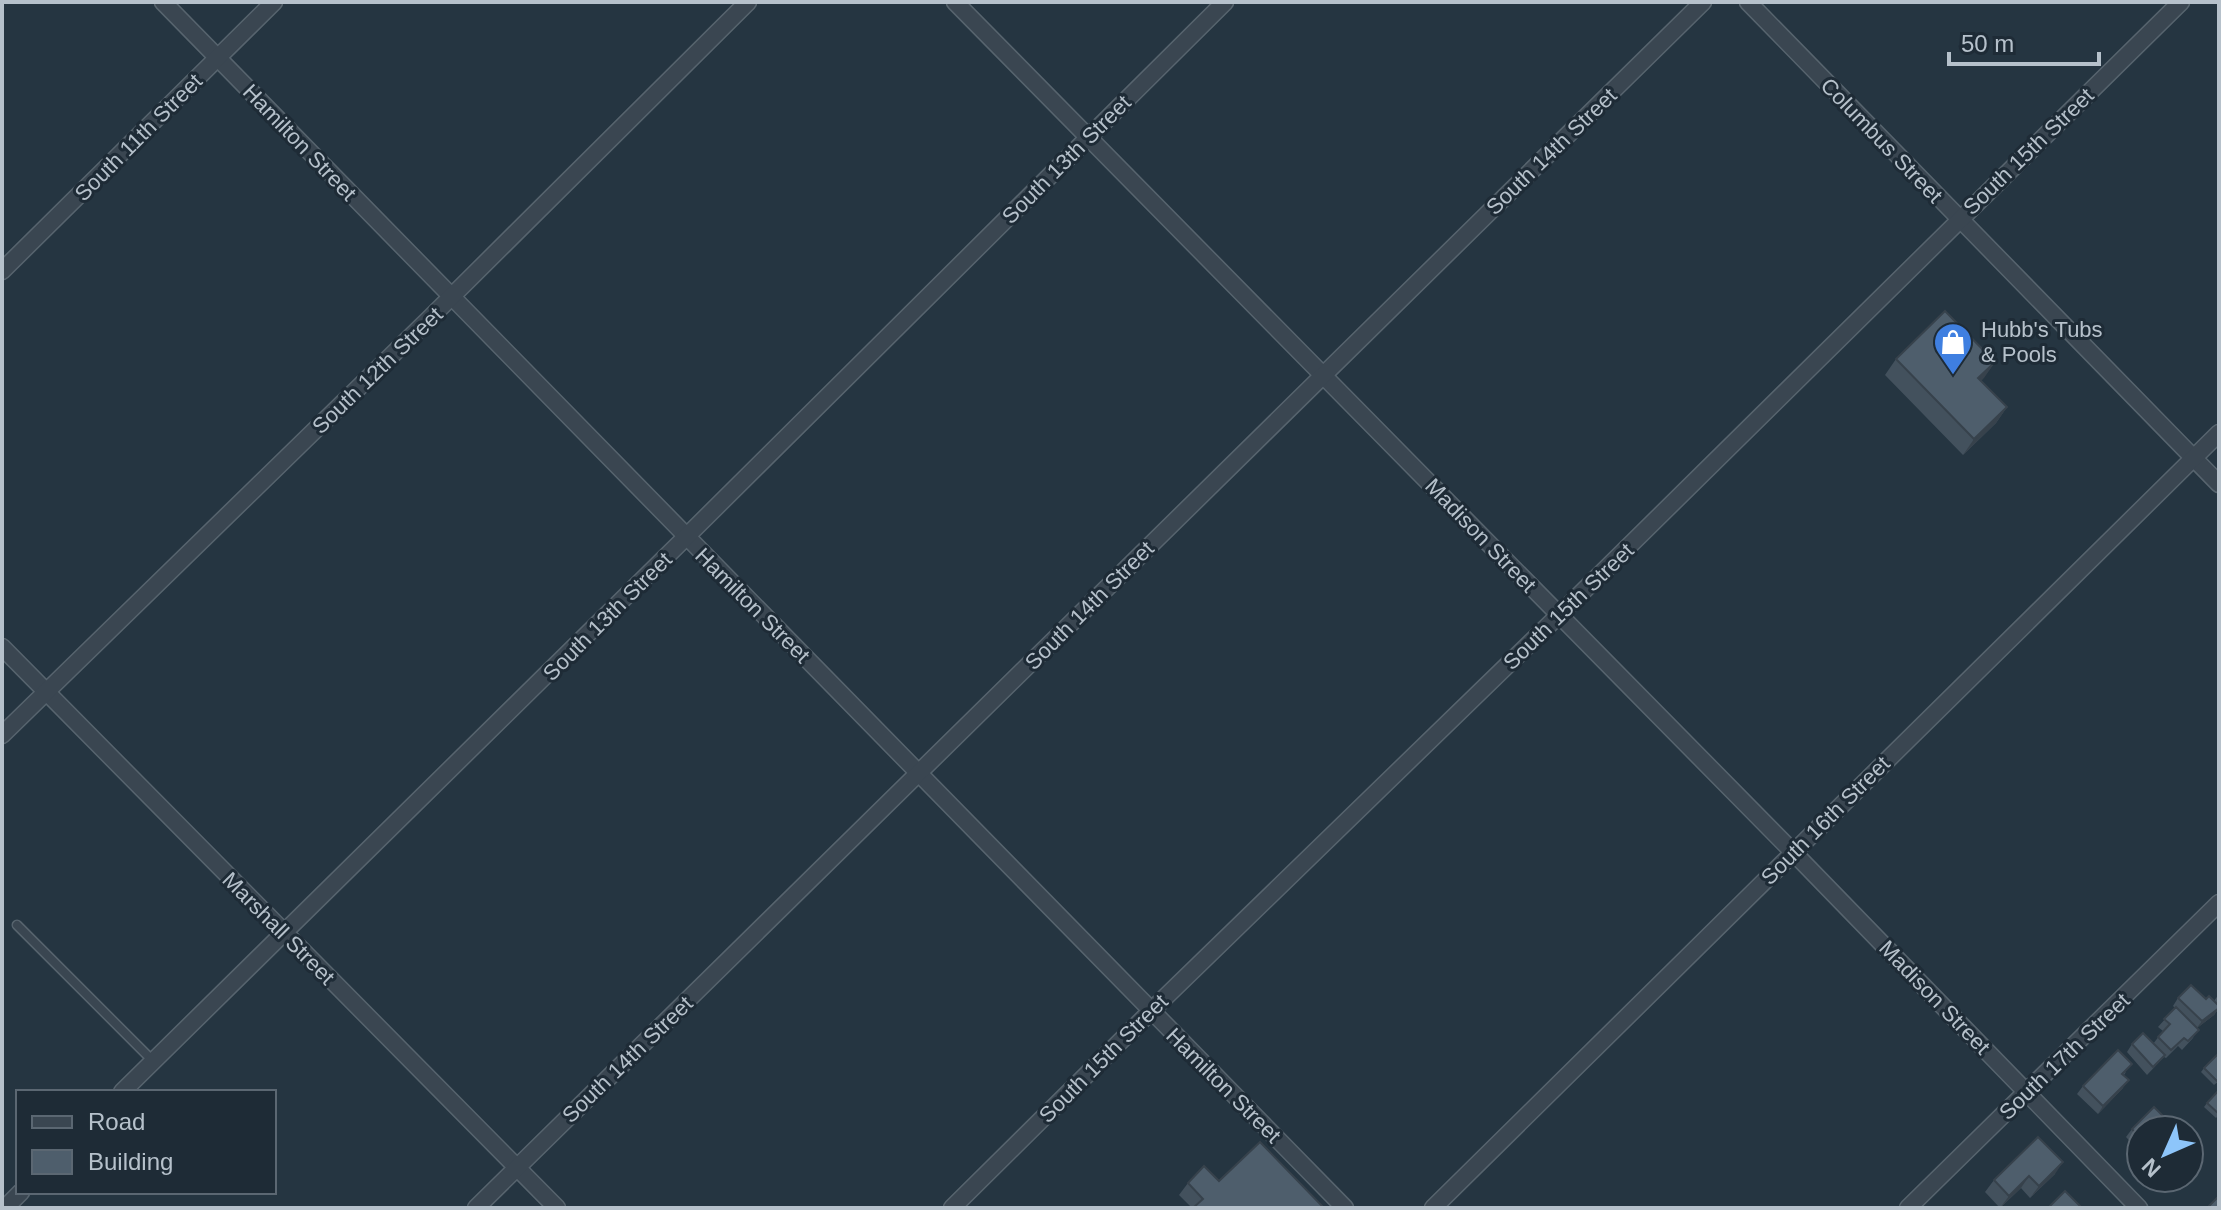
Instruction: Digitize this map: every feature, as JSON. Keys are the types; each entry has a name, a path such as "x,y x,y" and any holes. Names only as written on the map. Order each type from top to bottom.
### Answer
{"street":[{"name":"Hamilton Street","path":"163,2 1345,1208"},
{"name":"South 11th Street","path":"2,271 274,2"},
{"name":"South 12th Street","path":"2,735 452,297 748,2"},
{"name":"Madison Street","path":"955,2 1793,852 2139,1208"},
{"name":"South 13th Street","path":"124,1090 1225,2"},
{"name":"South 14th Street","path":"476,1208 1703,2"},
{"name":"Columbus Street","path":"1748,2 2219,484"},
{"name":"South 15th Street","path":"952,1208 2181,2"},
{"name":"South 16th Street","path":"1433,1208 2219,433"},
{"name":"Marshall Street","path":"2,647 557,1208"},
{"name":"South 17th Street","path":"1908,1208 2219,903"}],"lane":[{"path":"17,925 154,1061"}],"building":[{"path":"1945,311 1995,362 1978,378 2007,407 1974,439 1896,359"},
{"path":"2191,985 2219,1006 2202,1021 2178,998"},
{"path":"2176,1007 2199,1030 2188,1041 2184,1038 2171,1050 2158,1037 2170,1024 2164,1019"},
{"path":"2143,1033 2165,1055 2153,1067 2132,1044"},
{"path":"2118,1050 2132,1064 2122,1074 2129,1080 2103,1106 2083,1086"},
{"path":"2218,1054 2219,1080 2217,1081 2204,1068"},
{"path":"2219,1090 2219,1114 2207,1103"},
{"path":"2154,1107 2161,1114 2147,1114"},
{"path":"2038,1137 2063,1162 2039,1186 2029,1176 2009,1196 1994,1180"},
{"path":"1260,1142 1324,1208 1193,1208 1203,1199 1188,1183 1204,1166 1219,1181"},
{"path":"2065,1191 2082,1208 2048,1208"},
{"path":"2219,1196 2219,1208 2207,1208"}],"place":[{"name":"Hubb's Tubs & Pools","path":"1953,376"}]}
